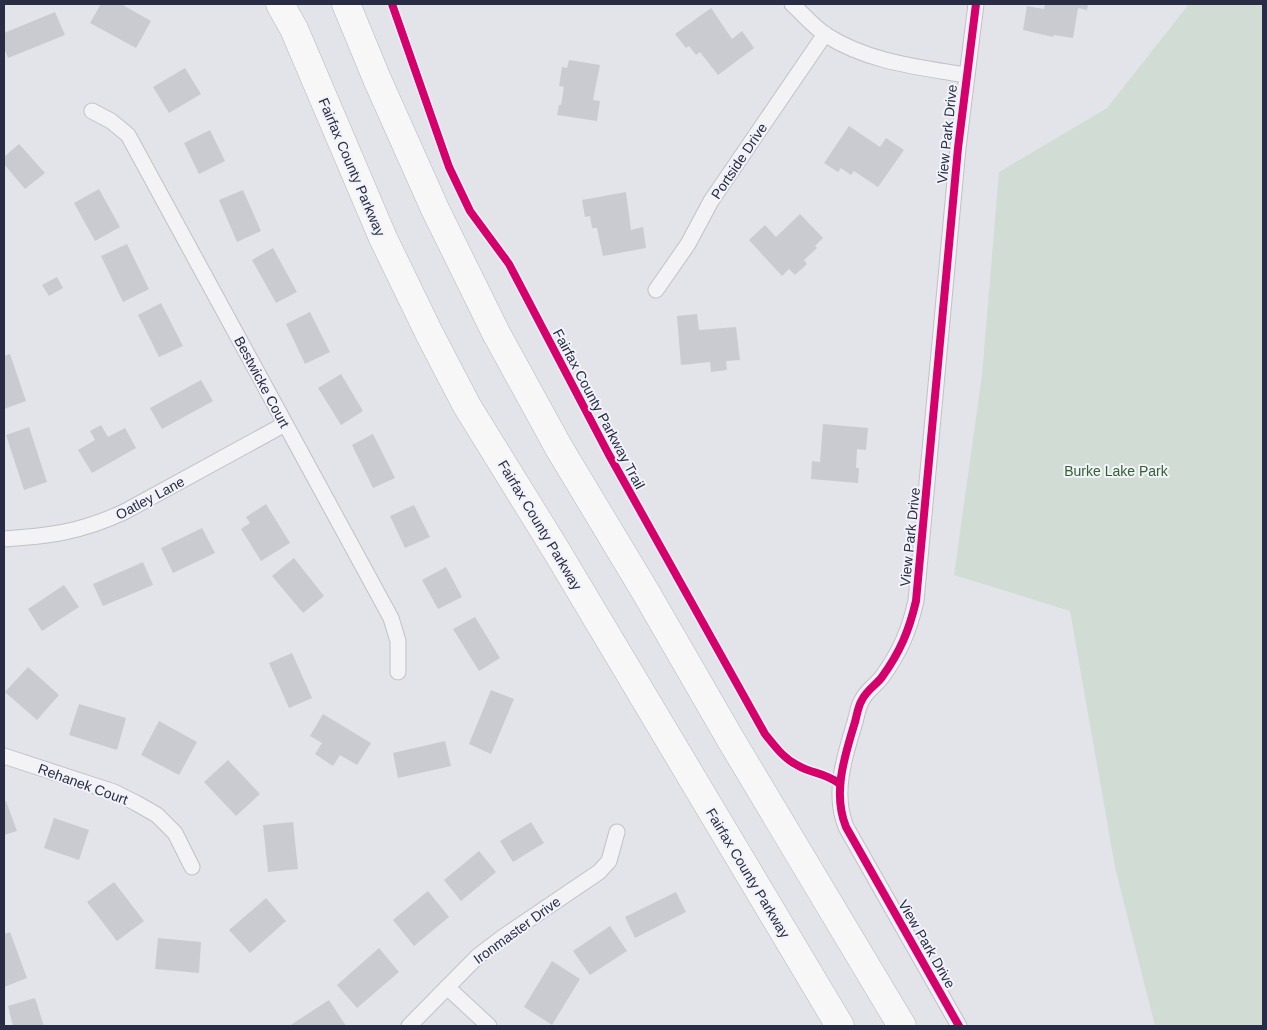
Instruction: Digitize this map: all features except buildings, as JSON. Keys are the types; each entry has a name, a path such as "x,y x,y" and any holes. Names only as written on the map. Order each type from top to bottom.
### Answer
{"highway":[{"name":"Fairfax County Parkway","path":"280,4 294,29 382,238 468,406 840,1026"},
{"path":"346,4 377,80 435,209 496,333 559,448 902,1026"}],"street":[{"path":"792,4 825,34 843,45 896,63 966,75"},
{"name":"View Park Drive","path":"959,1026 846,827 840,805 840,784 844,758 862,700 881,680 898,653 910,627 916,601 966,75 976,4"},
{"name":"Portside Drive","path":"656,290 688,244 716,195 825,34"},
{"name":"Bestwicke Court","path":"92,110 111,121 128,135 391,618 398,641 398,672"},
{"name":"Oatley Lane","path":"4,539 62,533 100,523 124,512 285,424"},
{"name":"Rehanek Court","path":"4,756 114,792 136,803 157,816 175,833 192,867"},
{"name":"Ironmaster Drive","path":"409,1026 478,956 599,872 609,861 617,832"},
{"path":"447,987 489,1026"}],"green space":[{"name":"Burke Lake Park","path":"1189,4 1263,4 1263,1026 1155,1026 1115,867 1070,611 954,575 982,375 999,172 1107,108"}],"cycle path":[{"name":"Fairfax County Parkway Trail","path":"392,4 449,167 470,211 509,264 608,453 765,734 792,762 802,768 829,777 840,784"},
{"path":"959,1026 846,827 842,814 840,788 844,761 860,705 866,694 882,677 899,650 907,632 916,601 958,148 976,4"}]}
